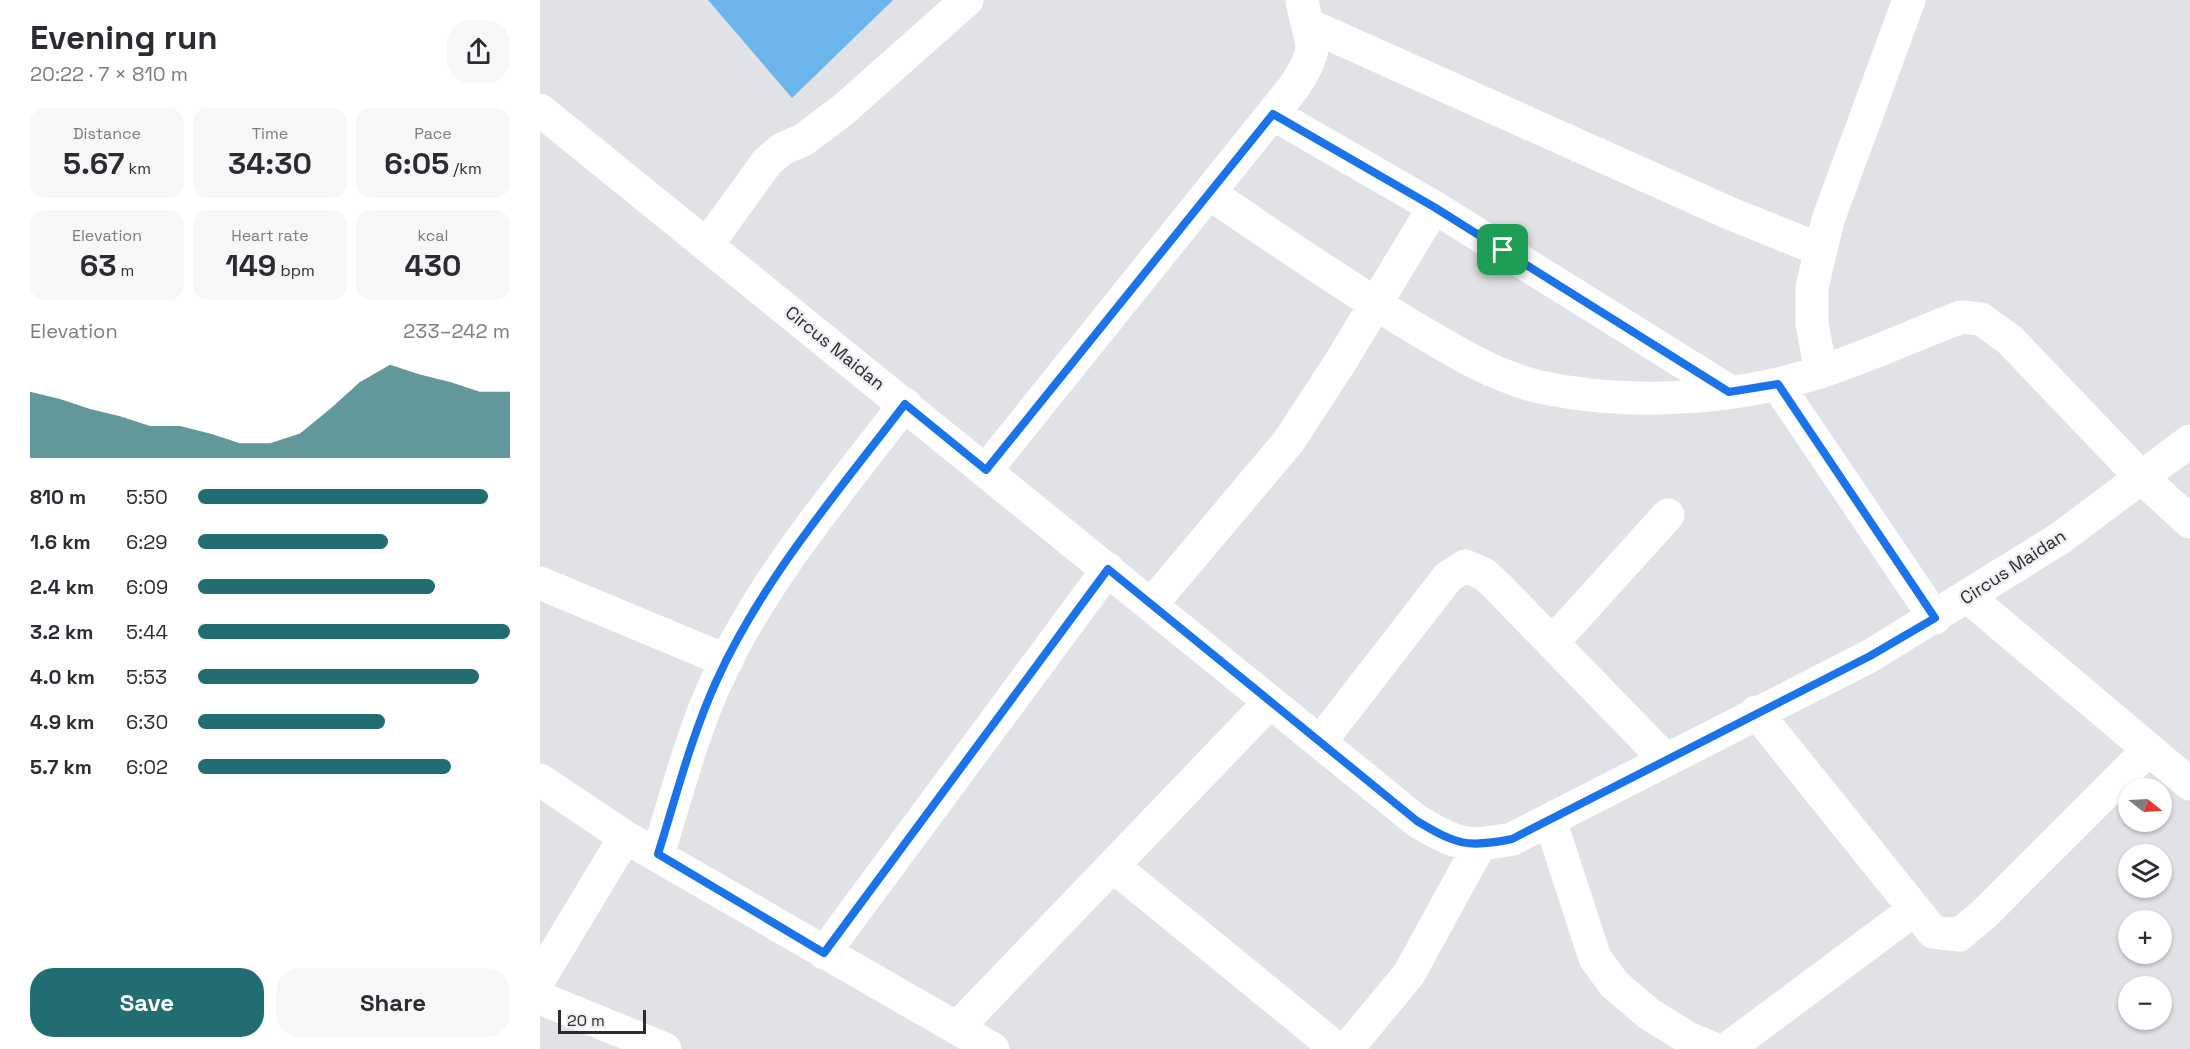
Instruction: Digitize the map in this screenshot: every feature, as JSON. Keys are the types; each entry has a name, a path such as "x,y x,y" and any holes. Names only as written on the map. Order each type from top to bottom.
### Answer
{"street":[{"path":"707,244 767,162 782,148 803,140 843,110 967,0"},
{"path":"1821,372 1812,324 1812,287 1828,220 1909,0"},
{"path":"1306,12 1729,213 1821,250"},
{"path":"986,470 1273,114 1311,61 1313,38 1306,12"},
{"name":"Circus Maidan","path":"540,110 1417,821 1445,838 1479,846 1512,839 1756,712 1870,656 2060,539 2190,441"},
{"path":"1273,114 1434,207 1729,392"},
{"path":"1209,193 1374,303 1460,354 1497,372 1534,385 1581,394 1662,399 1778,384 1821,372 1961,317 1981,319 2010,340 2140,477 2190,522"},
{"path":"1151,605 1289,441 1341,361 1434,207"},
{"path":"1778,384 1935,618"},
{"path":"658,854 694,741 727,661 766,590 905,404"},
{"path":"1552,643 1668,515"},
{"path":"1320,742 1448,577 1465,566 1484,574 1665,759"},
{"path":"824,953 1108,569"},
{"path":"540,583 727,661"},
{"path":"1968,597 2147,751 2190,784"},
{"path":"957,1028 1270,702"},
{"path":"1756,712 1933,932 1959,935 1984,914 2147,751"},
{"path":"540,780 625,837 993,1049"},
{"path":"1550,820 1595,958 1614,984 1650,1014 1688,1038 1714,1049"},
{"path":"540,978 625,837"},
{"path":"1347,1049 1409,974 1479,846"},
{"path":"1113,866 1336,1049"},
{"path":"1727,1049 1915,909"},
{"path":"540,998 665,1049"}],"water":[{"path":"708,0 893,0 792,98"}],"route":[{"path":"1273,114 1434,207 1503,250 1729,392 1778,384 1935,618 1870,656 1756,712 1512,839 1479,846 1445,838 1417,821 1108,569 824,953 658,854 694,741 716,683 738,638 766,590 800,542 905,404 986,470 1273,114"}]}
